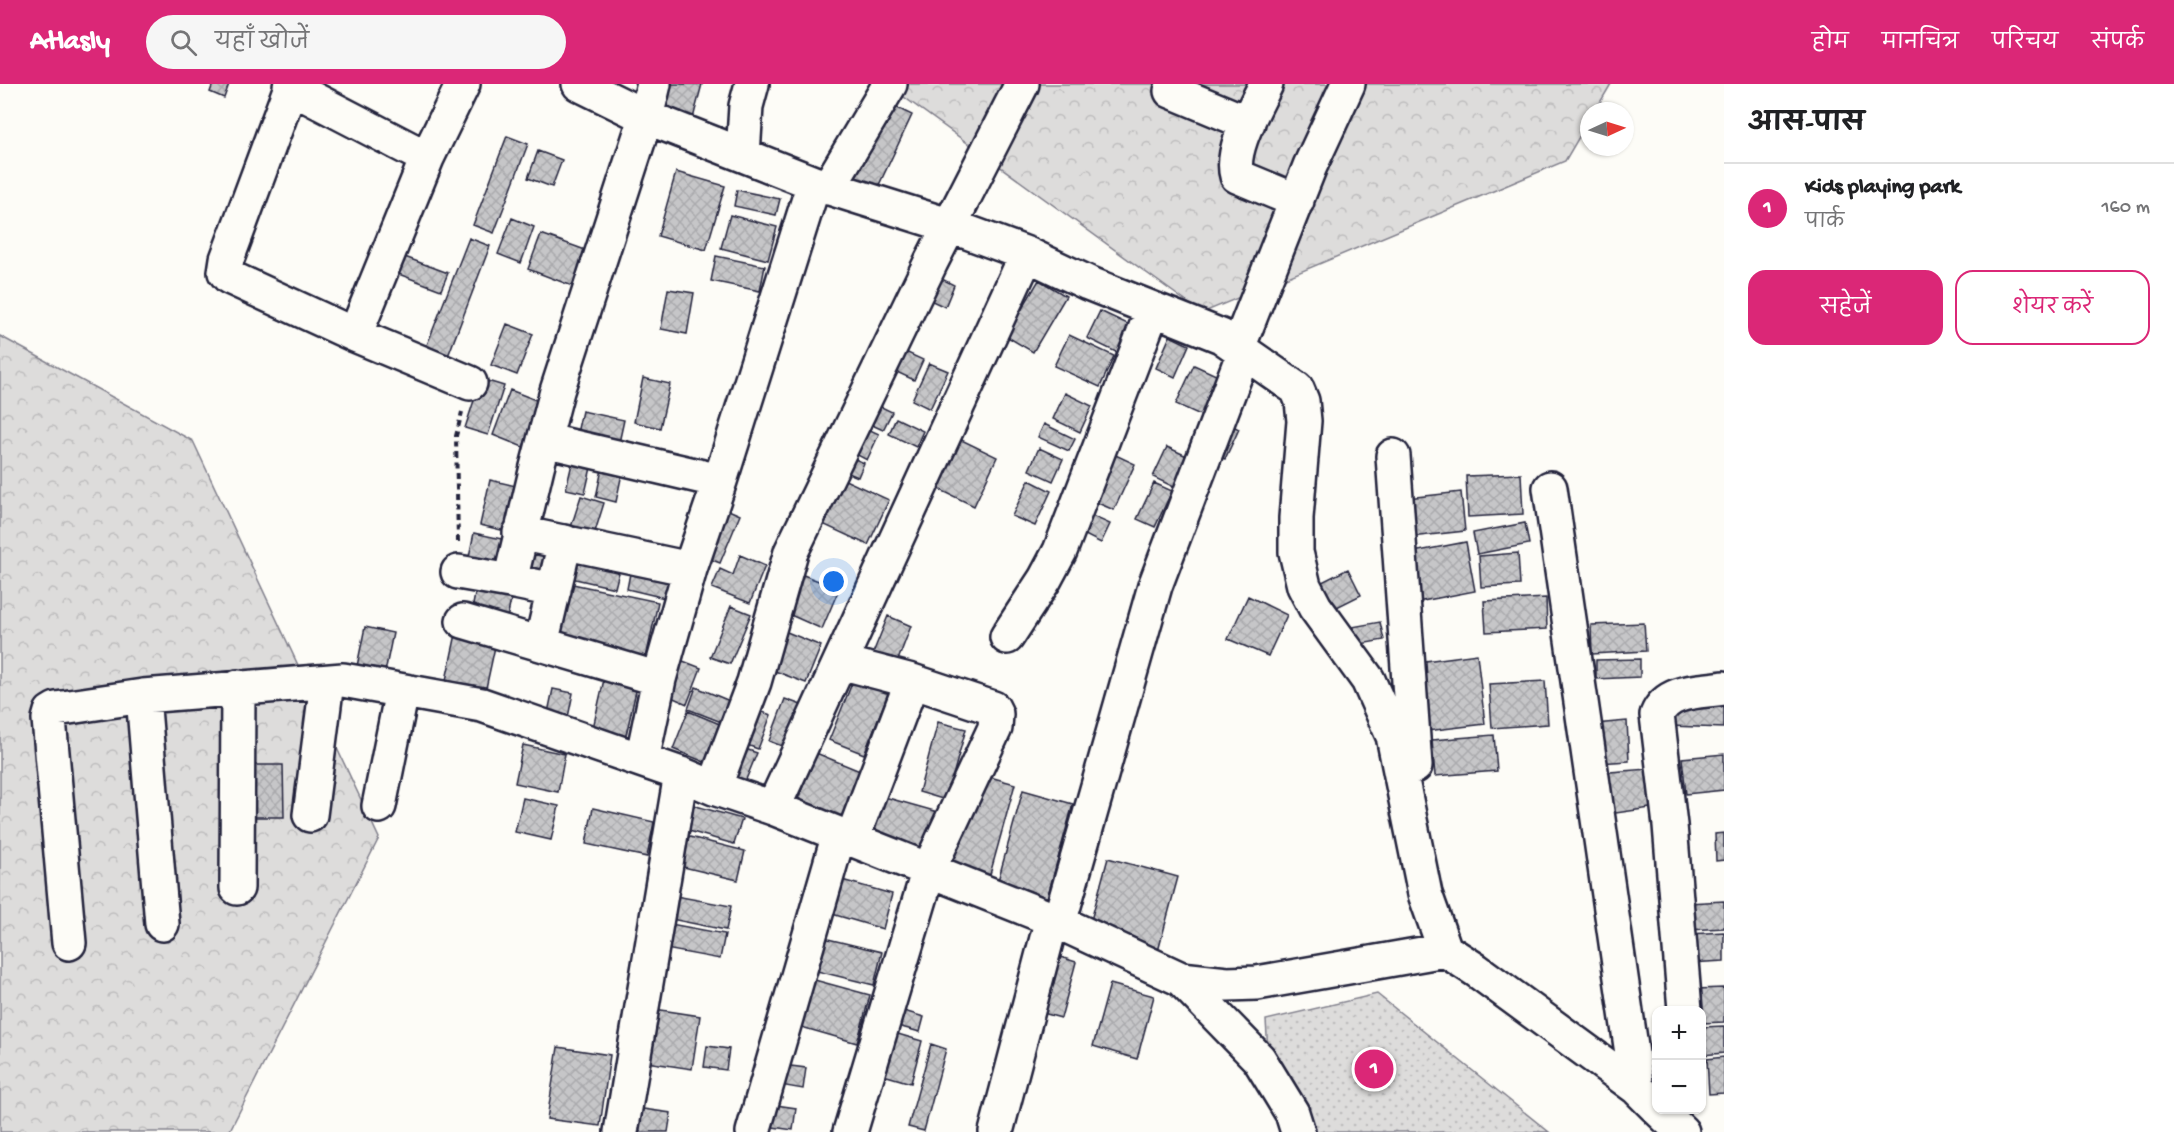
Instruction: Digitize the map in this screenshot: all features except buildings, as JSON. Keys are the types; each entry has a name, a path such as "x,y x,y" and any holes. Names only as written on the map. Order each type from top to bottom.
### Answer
{"street":[{"path":"355,335 427,158 463,84"},
{"path":"579,84 646,117 821,185 951,226 1027,254 1088,283 1221,336 1297,389 1302,401 1304,422 1296,518 1296,552 1304,586 1316,608 1368,680 1393,735 1425,894 1445,950 1476,970 1651,1101 1682,1132"},
{"path":"510,581 520,533 561,379 646,117 654,84"},
{"path":"743,155 746,106 752,84"},
{"path":"642,760 659,679 690,569 821,185 890,84"},
{"path":"714,788 750,692 791,552 878,370 1022,84"},
{"path":"1266,84 1235,158 1237,176 1297,201"},
{"path":"996,1132 1055,921 1155,586 1297,201 1348,84"},
{"path":"427,158 291,86 227,259 225,272 229,277 355,335 470,382"},
{"path":"1186,92 1248,123"},
{"path":"773,808 1027,254"},
{"path":"1007,637 1045,579 1060,551 1153,309"},
{"path":"544,440 720,481"},
{"path":"1393,456 1425,894"},
{"path":"1550,488 1651,1101"},
{"path":"520,533 690,569"},
{"path":"541,644 565,542"},
{"path":"458,572 554,590"},
{"path":"463,621 659,679"},
{"path":"840,662 912,681 993,708 996,714 995,728 929,869 850,1132"},
{"path":"69,943 49,716 56,709 143,696 344,680 482,705 642,760 929,869 1055,921 1181,979 1227,984 1257,983 1445,950"},
{"path":"310,815 327,681"},
{"path":"753,1132 845,837 912,681"},
{"path":"237,888 238,687"},
{"path":"1685,1006 1670,825 1657,715 1661,706 1678,694 1724,688"},
{"path":"379,806 402,691"},
{"path":"143,696 162,924"},
{"path":"621,1132 681,774"},
{"path":"1181,979 1259,1059 1292,1113 1298,1132"},
{"path":"1693,1114 1695,1132"}],"path":[{"path":"458,572 456,436 470,382"}],"green space":[{"path":"886,84 1611,84 1600,102 1580,102 1580,135 1565,161 1202,313"},
{"path":"0,336 193,441 379,838 229,1132 0,1132"},
{"path":"1377,994 1549,1132 1311,1132 1268,1052 1266,1020"}],"place":[{"name":"Kids playing park","path":"1374,1069"}]}
